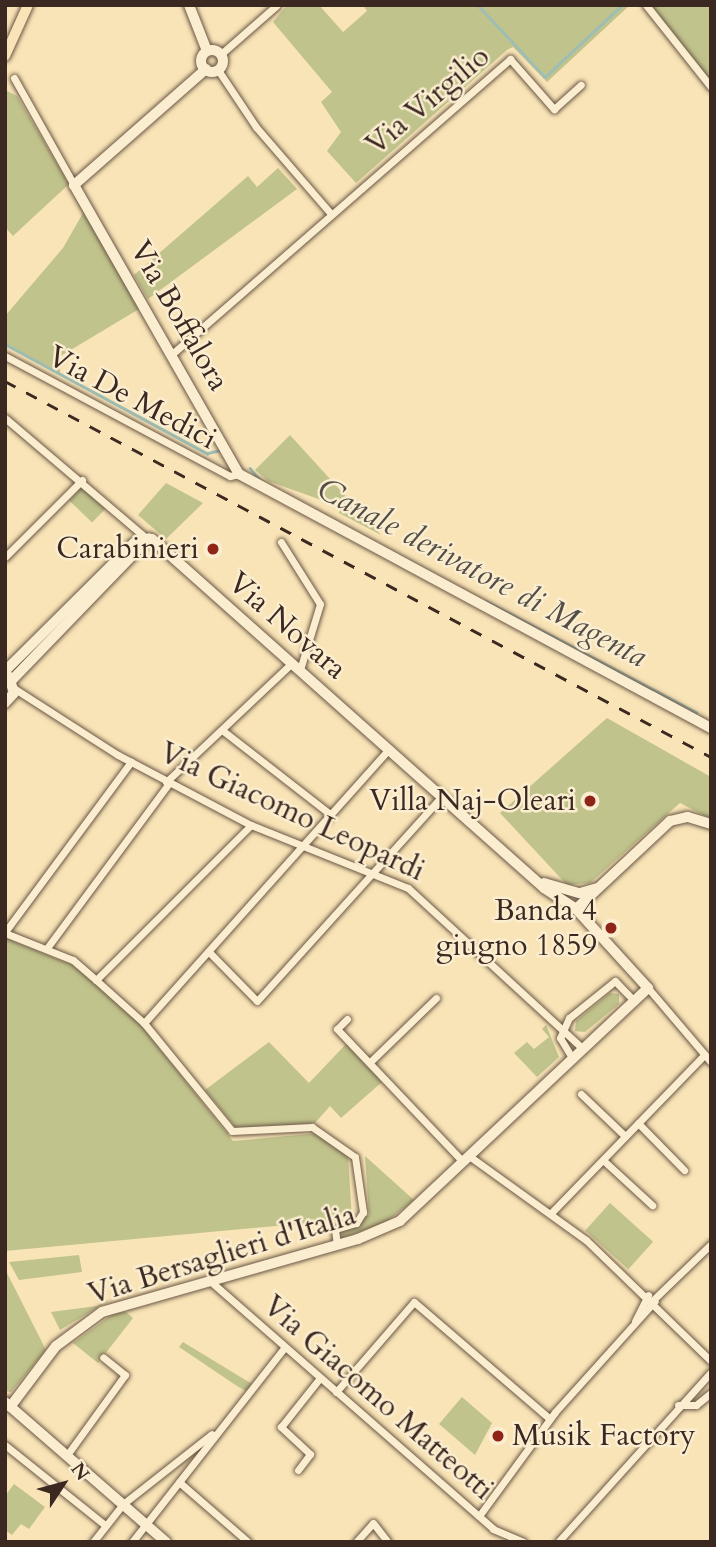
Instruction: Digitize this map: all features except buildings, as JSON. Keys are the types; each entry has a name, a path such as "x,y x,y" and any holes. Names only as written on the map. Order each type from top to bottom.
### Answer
{"main road":[{"path":"5,56 31,5"}],"street":[{"path":"189,5 207,51"},
{"path":"173,354 331,214 256,127 218,70 221,54 277,5"},
{"path":"646,5 711,87"},
{"path":"207,51 221,54"},
{"path":"206,69 201,60 207,51"},
{"name":"Via Virgilio","path":"331,214 510,60 554,109 581,85"},
{"path":"74,185 206,69 218,70"},
{"name":"Via Boffalora","path":"13,78 173,354 239,474"},
{"name":"Via De Medici","path":"5,356 230,476 239,474"},
{"name":"Via Novara","path":"5,418 82,480 532,876 578,903"},
{"path":"239,474 711,728"},
{"path":"5,557 82,480"},
{"path":"5,703 9,679 147,537"},
{"path":"47,948 168,782 222,730 296,666 320,604 281,542"},
{"name":"Via Giacomo Leopardi","path":"9,679 131,762 168,782 302,848 408,888 449,920 561,1031 581,1047"},
{"path":"222,730 331,815"},
{"path":"144,1023 210,953 389,749"},
{"path":"131,762 5,932 47,948 96,980 144,1023 232,1131 312,1127 355,1157 363,1214 335,1229 337,1245"},
{"path":"210,953 257,1000 373,876 442,796"},
{"path":"711,824 688,817 670,821 603,885 578,903 711,1062"},
{"path":"96,980 251,825"},
{"path":"571,1056 561,1031 615,981 634,1001"},
{"path":"466,1159 571,1056 648,989"},
{"path":"370,1062 436,998"},
{"path":"347,1019 337,1030 466,1159 552,1212 652,1299 711,1361"},
{"path":"552,1212 704,1055"},
{"path":"581,1094 625,1136"},
{"path":"638,1123 684,1170"},
{"name":"Via Bersaglieri d'Italia","path":"8,1405 56,1346 92,1318 209,1280 337,1245 400,1221 466,1159"},
{"path":"603,1160 652,1205"},
{"path":"479,1516 550,1419 652,1299 711,1244"},
{"name":"Via Giacomo Matteotti","path":"209,1280 479,1516 523,1542"},
{"path":"336,1392 414,1302 550,1419"},
{"path":"132,1542 284,1348"},
{"path":"67,1455 125,1375 103,1357"},
{"path":"558,1542 678,1405 711,1372"},
{"path":"298,1470 310,1454 281,1427 320,1378"},
{"path":"678,1405 696,1405 711,1393"},
{"path":"8,1405 166,1542"},
{"path":"93,1542 122,1504 221,1427"},
{"path":"5,1445 105,1525"},
{"path":"179,1482 248,1542"},
{"path":"355,1542 373,1523 388,1542"}],"green space":[{"path":"287,5 319,5 343,32 367,11 363,5 630,5 547,82 513,47 507,50 356,183 327,151 341,132 321,102 332,92 273,22"},
{"path":"651,5 711,5 710,82"},
{"path":"5,90 17,96 138,301 139,309 59,357 60,373 5,344 5,316 63,248 83,213 68,185 13,236 5,227"},
{"path":"278,168 297,189 148,299 134,275 248,176 257,187"},
{"path":"290,435 381,535 339,513 341,507 268,481 255,470"},
{"path":"166,483 203,503 166,539 138,515"},
{"path":"83,486 106,508 92,523 69,500"},
{"path":"607,718 711,777 711,819 680,803 590,883 567,885 500,813"},
{"path":"5,938 75,966 139,1023 233,1141 320,1133 348,1156 352,1219 5,1251"},
{"path":"610,993 619,994 619,1004 585,1032 575,1031 576,1021"},
{"path":"546,1025 559,1057 537,1077 514,1053 527,1042 534,1049 549,1037 542,1029"},
{"path":"269,1042 309,1083 346,1044 382,1082 341,1118 330,1106 315,1123 238,1130 205,1090"},
{"path":"365,1156 414,1200 386,1222 343,1238 342,1229 369,1215"},
{"path":"610,1203 653,1242 628,1269 585,1230"},
{"path":"79,1255 82,1272 19,1280 9,1262"},
{"path":"5,1269 46,1350 11,1392 5,1391"},
{"path":"110,1300 60,1330 51,1312 97,1306"},
{"path":"126,1312 133,1318 98,1363 73,1343 114,1313"},
{"path":"183,1342 252,1384 246,1391 237,1386 179,1347"},
{"path":"462,1397 492,1423 475,1455 439,1424"},
{"path":"14,1484 45,1507 29,1529 21,1524 12,1535 5,1530 5,1496"}],"waterway":[{"path":"413,5 421,5"},
{"path":"478,5 545,77 622,5"},
{"name":"Canale derivatore di Magenta","path":"5,344 207,453 221,450"},
{"name":"Canale derivatore di Magenta","path":"250,468 261,481"},
{"name":"Canale derivatore di Magenta","path":"486,601 696,712"}],"railway":[{"path":"5,381 711,757"}],"place":[{"name":"Carabinieri","path":"213,549"},
{"name":"Villa Naj-Oleari","path":"590,801"},
{"name":"Banda 4 giugno 1859","path":"611,928"},
{"name":"Musik Factory","path":"498,1436"}]}
